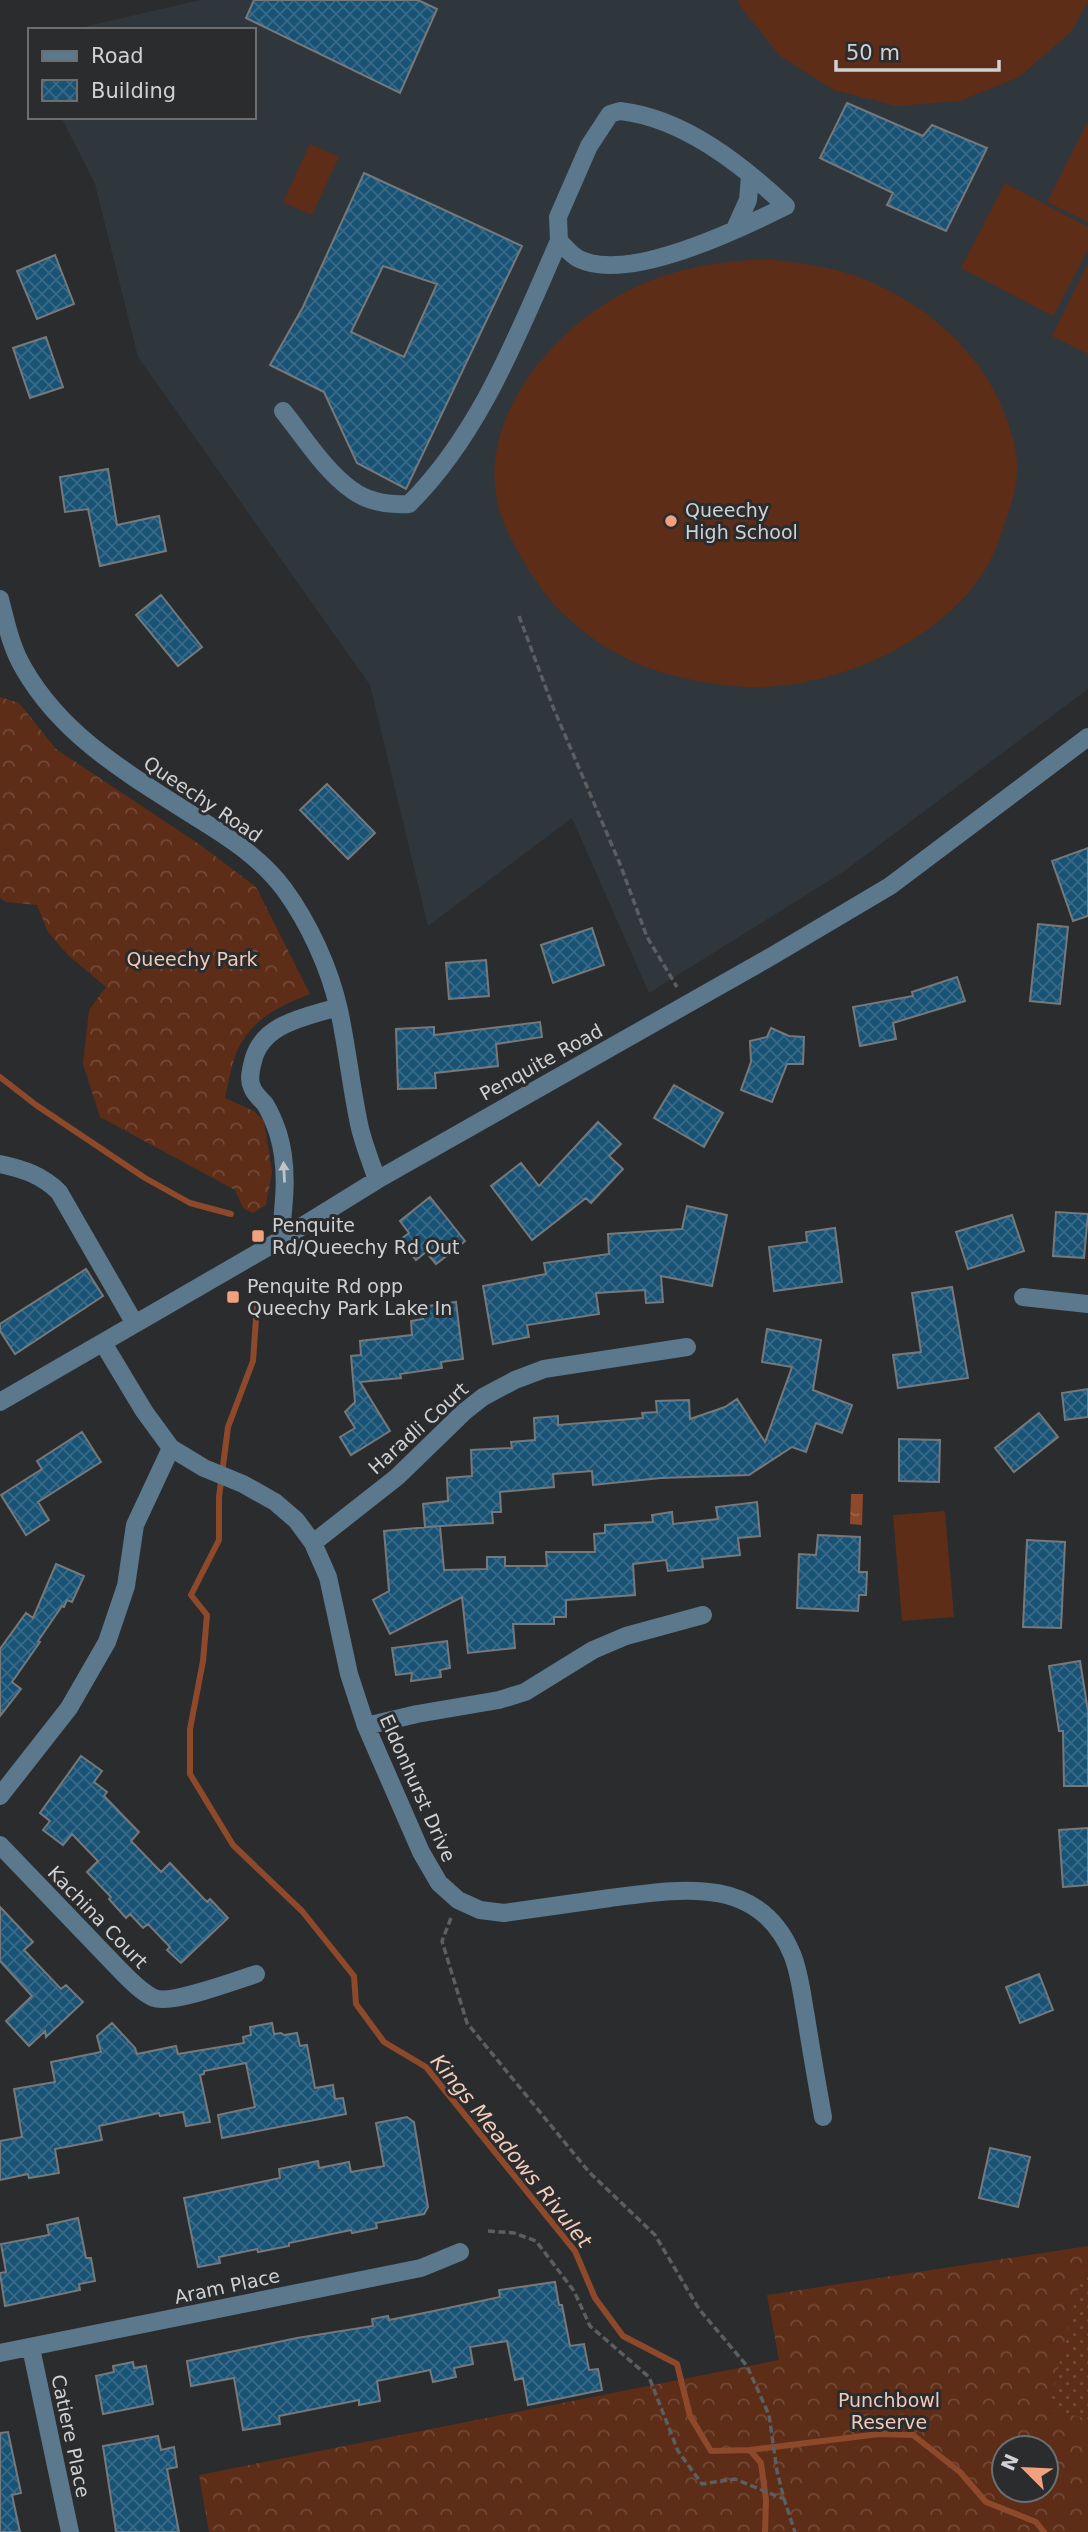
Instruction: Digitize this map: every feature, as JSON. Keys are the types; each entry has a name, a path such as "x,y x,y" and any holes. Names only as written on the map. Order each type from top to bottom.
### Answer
{"street":[{"path":"283,411 328,467 352,491 391,505 410,504 429,485 480,409 559,241 558,217 589,146 610,114 620,111 641,113 715,148 786,206 711,241 661,258 608,264 591,263 576,258 559,241"},
{"path":"735,229 748,200 750,176"},
{"name":"Queechy Road","path":"0,599 7,628 22,667 43,698 69,728 117,766 234,842 262,865 283,888 301,914 321,958 338,1007 360,1127 377,1180"},
{"name":"Penquite Road","path":"0,1402 280,1240 377,1180 890,886 1088,737"},
{"path":"280,1240 285,1190 283,1154 278,1132 252,1088 249,1076 256,1050 272,1032 287,1023 338,1007"},
{"path":"0,1164 34,1173 48,1181 59,1192 135,1324"},
{"path":"1023,1297 1088,1304"},
{"name":"Eldonhurst Drive","path":"103,1343 144,1411 171,1448 204,1468 243,1483 275,1502 296,1521 313,1543 328,1577 349,1674 366,1726 421,1852 439,1884 458,1900 480,1910 504,1913 669,1890 725,1893 747,1903 767,1917 792,1954 823,2117"},
{"name":"Haradli Court","path":"313,1543 397,1477 464,1412 483,1397 515,1380 544,1369 687,1347"},
{"path":"0,1796 69,1709 107,1642 126,1586 135,1525 171,1448"},
{"path":"366,1726 499,1700 525,1692 593,1650 626,1636 703,1615"},
{"name":"Kachina Court","path":"0,1845 139,1989 157,2000 178,1998 256,1974"},
{"name":"Aram Place","path":"0,2353 421,2268 460,2252"},
{"name":"Catiere Place","path":"31,2348 70,2532"}],"path":[{"path":"519,616 553,707 620,864 647,937 687,1004"},
{"path":"458,1900 442,1941 467,2023 589,2172 655,2235 699,2309 747,2366 769,2414 777,2471 795,2532"},
{"path":"488,2231 514,2233 536,2241 574,2291 590,2326 649,2376 678,2451 702,2484 735,2479 784,2499"}],"shaded area":[{"name":"Queechy High School","path":"200,0 1088,0 1088,689 843,872 649,993 572,818 428,926 370,685 138,357 95,184 62,119 256,119 256,28 80,28"}],"green space":[{"path":"738,0 1088,1 1071,32 1019,77 960,101 896,106 834,90 780,56"},
{"path":"1088,121 1088,222 1047,202"},
{"path":"310,144 339,157 312,215 283,202"},
{"path":"1005,183 1088,227 1088,250 1053,316 961,268"},
{"path":"768,259 823,267 856,276 904,299 948,332 983,372 996,395 1014,445 1017,478 1010,507 989,563 971,590 948,614 891,652 860,666 795,684 745,687 689,679 645,666 603,645 566,616 536,581 506,528 496,494 495,461 502,429 515,398 534,369 557,343 583,320 638,286 669,274 718,263"},
{"path":"1088,263 1088,354 1052,336"},
{"name":"Queechy Park","path":"0,697 19,703 56,749 199,844 256,887 310,994 288,1003 259,1021 244,1038 232,1067 225,1098 254,1111 264,1121 272,1172 266,1205 253,1213 243,1208 235,1190 100,1117 83,1064 89,1010 106,987 68,955 48,932 37,905 6,902 0,898"},
{"path":"945,1511 954,1617 902,1621 893,1515"},
{"name":"Punchbowl Reserve","path":"1088,2246 1088,2532 209,2532 199,2475 779,2360 767,2295"},
{"path":"1084,2266 1088,2267 1088,2419 1048,2409"}],"water":[{"path":"851,1494 863,1494 862,1525 850,1524"}],"building":[{"path":"254,0 418,0 437,9 400,93 246,18"},
{"path":"847,103 923,136 932,125 987,148 946,231 887,205 893,193 820,158"},
{"path":"364,173 522,246 406,489 357,463 324,392 270,365 303,307","holes":["383,266 437,284 404,357 351,332"]},
{"path":"55,255 74,304 37,319 17,271"},
{"path":"46,337 63,387 30,398 13,348"},
{"path":"108,469 117,525 159,516 166,551 100,566 88,509 65,512 60,477"},
{"path":"161,595 202,647 178,666 136,615"},
{"path":"327,784 375,833 348,859 300,810"},
{"path":"1088,848 1088,916 1073,921 1052,861"},
{"path":"1038,924 1068,927 1060,1004 1030,1001"},
{"path":"592,928 604,965 553,983 541,945"},
{"path":"486,960 489,996 449,999 446,963"},
{"path":"957,977 965,1001 893,1023 896,1039 860,1046 853,1007 913,996 912,992"},
{"path":"540,1022 542,1037 496,1044 498,1066 435,1073 436,1088 398,1089 396,1029 434,1027 434,1035"},
{"path":"771,1028 789,1036 804,1037 803,1064 787,1064 772,1102 741,1090 751,1062 750,1041 767,1037"},
{"path":"674,1085 723,1113 704,1147 654,1118"},
{"path":"598,1122 621,1144 609,1156 623,1169 591,1203 586,1198 532,1240 491,1186 521,1163 539,1186"},
{"path":"430,1197 465,1241 449,1250 449,1254 436,1264 426,1252 416,1260 400,1240 409,1233 400,1221"},
{"path":"687,1206 727,1215 712,1286 661,1276 663,1302 646,1303 645,1290 596,1293 599,1314 527,1325 529,1337 493,1344 483,1286 546,1274 544,1263 609,1254 608,1234 682,1229"},
{"path":"1056,1212 1088,1214 1084,1258 1053,1256"},
{"path":"1012,1215 1024,1251 968,1269 956,1232"},
{"path":"835,1228 842,1282 774,1291 769,1247 807,1242 806,1232"},
{"path":"86,1269 103,1296 15,1354 0,1331 0,1324"},
{"path":"952,1287 968,1378 898,1388 893,1355 921,1352 912,1293"},
{"path":"456,1302 463,1359 441,1362 442,1368 400,1374 401,1378 360,1382 390,1431 351,1455 340,1437 355,1428 345,1412 355,1402 351,1356 361,1355 360,1341 412,1335 411,1321 423,1319 421,1307"},
{"path":"767,1329 821,1340 813,1390 852,1405 842,1433 816,1423 806,1452 792,1447 749,1475 661,1478 593,1485 592,1471 553,1474 554,1487 500,1492 501,1512 492,1512 493,1523 425,1527 423,1504 448,1501 447,1478 472,1476 471,1450 512,1448 511,1442 535,1440 534,1418 558,1416 558,1425 643,1418 642,1413 657,1412 656,1401 689,1400 690,1419 725,1407 737,1399 765,1442 792,1367 762,1362"},
{"path":"1088,1389 1088,1417 1065,1420 1062,1393"},
{"path":"1039,1413 1058,1437 1014,1472 995,1448"},
{"path":"82,1432 101,1462 38,1502 49,1520 26,1535 1,1495 42,1469 37,1461"},
{"path":"899,1439 940,1440 939,1482 899,1481"},
{"path":"757,1502 760,1536 738,1538 740,1555 702,1559 703,1567 668,1571 666,1560 633,1564 635,1595 566,1600 566,1617 554,1617 554,1624 513,1624 515,1648 468,1653 462,1597 390,1634 373,1600 389,1591 384,1531 440,1526 444,1570 487,1569 487,1557 505,1557 505,1566 547,1566 546,1552 595,1552 594,1534 605,1533 605,1525 653,1522 652,1515 672,1512 673,1524 718,1519 716,1507"},
{"path":"818,1535 860,1537 859,1572 867,1572 866,1595 859,1595 858,1611 797,1608 799,1554 816,1555"},
{"path":"1027,1540 1065,1542 1061,1628 1023,1627"},
{"path":"56,1564 84,1576 72,1602 67,1600 64,1607 62,1606 12,1682 21,1689 0,1716 0,1649 26,1613 33,1618"},
{"path":"447,1641 450,1668 440,1670 441,1677 411,1681 412,1673 396,1675 392,1648"},
{"path":"1080,1661 1088,1711 1088,1786 1064,1786 1063,1731 1059,1731 1049,1666"},
{"path":"81,1756 102,1771 94,1782 107,1792 104,1796 139,1832 131,1841 161,1872 170,1863 207,1902 210,1899 228,1918 181,1963 167,1950 170,1947 148,1924 143,1928 130,1914 126,1918 109,1899 111,1897 87,1872 98,1861 72,1834 63,1845 43,1830 50,1821 40,1813"},
{"path":"1088,1828 1088,1885 1063,1887 1059,1830"},
{"path":"0,1907 33,1942 24,1950 61,1989 66,1985 83,2002 46,2037 45,2031 29,2046 6,2021 32,1996 0,1961"},
{"path":"1039,1974 1053,2010 1020,2023 1006,1987"},
{"path":"112,2023 135,2048 137,2054 176,2046 178,2054 244,2043 243,2037 251,2035 250,2027 272,2023 274,2034 297,2033 300,2046 307,2045 315,2088 333,2085 335,2099 343,2098 346,2114 222,2138 218,2115 255,2107 246,2063 204,2071 204,2074 200,2075 210,2122 186,2126 183,2112 160,2116 159,2113 99,2126 102,2140 55,2149 59,2173 29,2178 28,2174 0,2180 0,2141 22,2137 14,2089 55,2082 51,2062 101,2052 97,2036"},
{"path":"407,2117 414,2122 428,2207 424,2214 376,2223 377,2228 352,2233 351,2230 289,2243 289,2246 219,2257 220,2263 198,2267 184,2198 280,2178 279,2169 318,2161 319,2168 349,2162 351,2172 384,2166 376,2123"},
{"path":"990,2148 1030,2157 1018,2207 979,2198"},
{"path":"78,2218 86,2258 91,2258 95,2281 79,2284 80,2290 5,2306 0,2273 6,2272 1,2244 49,2235 47,2225"},
{"path":"555,2282 570,2346 584,2344 589,2370 598,2369 602,2390 528,2405 523,2378 515,2380 507,2341 470,2347 473,2364 454,2368 456,2377 433,2382 430,2370 377,2381 380,2401 359,2405 359,2400 279,2416 280,2424 243,2430 234,2378 191,2386 187,2361 297,2338 373,2326 372,2319 388,2316 389,2320 429,2312 500,2297 499,2290"},
{"path":"133,2362 134,2368 146,2366 153,2404 103,2414 96,2376 114,2372 113,2366"},
{"path":"8,2432 21,2493 12,2495 20,2532 0,2532 0,2433"},
{"path":"158,2436 161,2450 174,2447 177,2467 167,2469 179,2532 116,2532 103,2446"}],"waterway":[{"name":"Kings Meadows Rivulet","path":"0,1077 36,1105 145,1178 190,1203 231,1214"},
{"name":"Kings Meadows Rivulet","path":"257,1305 253,1361 228,1427 219,1497 219,1540 191,1595 207,1615 203,1661 190,1729 190,1774 233,1845 302,1911 354,1976 356,2004 384,2042 426,2067 575,2251 595,2298 623,2336 677,2364 690,2416 711,2451 750,2450 879,2434 913,2435 960,2472 986,2502 1036,2522 1044,2532"},
{"path":"750,2450 761,2463 766,2500 765,2532"}],"place":[{"name":"Queechy High School","path":"671,521"},
{"name":"Penquite Rd/Queechy Rd Out","path":"258,1236"},
{"name":"Penquite Rd opp Queechy Park Lake In","path":"233,1297"}]}
